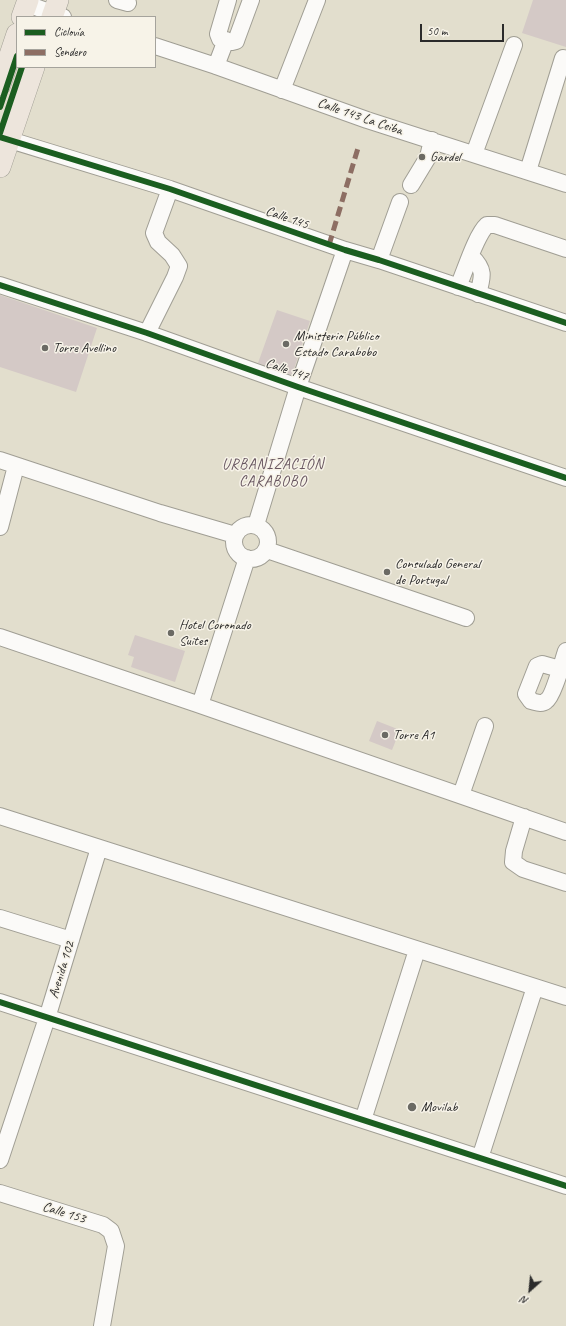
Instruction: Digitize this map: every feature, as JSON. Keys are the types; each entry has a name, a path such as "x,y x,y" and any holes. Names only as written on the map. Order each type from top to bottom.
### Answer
{"main road":[{"path":"0,85 10,41"},
{"path":"0,167 4,138 34,68"}],"street":[{"path":"228,0 218,34 220,39 232,42 236,41 251,0"},
{"path":"282,90 317,0"},
{"path":"26,7 56,12"},
{"path":"216,66 226,40"},
{"path":"474,154 514,45"},
{"name":"Calle 143 La Ceiba","path":"156,46 216,66 367,120 566,184"},
{"path":"528,171 563,58"},
{"name":"Calle 145","path":"4,138 170,189 345,250 566,323"},
{"path":"411,186 428,157 432,140"},
{"path":"147,333 179,266 172,255 158,242 154,233 170,189"},
{"path":"379,260 400,202"},
{"path":"458,287 481,232 487,225 490,224 566,249"},
{"path":"256,525 298,387 345,250"},
{"path":"471,256 477,262 482,272 482,281 478,294"},
{"name":"Calle 147","path":"0,285 147,333 298,387 566,478"},
{"path":"0,460 160,513 236,535"},
{"path":"0,527 16,466"},
{"path":"256,525 261,527 267,535 267,550 264,554 256,558 247,558 239,554 236,550 234,540 242,528 256,525"},
{"path":"267,550 466,618"},
{"path":"200,704 247,558"},
{"path":"0,637 200,704 566,832"},
{"path":"560,669 566,651"},
{"path":"461,795 485,726"},
{"path":"0,816 566,997"},
{"path":"524,817 514,851 513,862 523,869 566,883"},
{"name":"Avenida 102","path":"0,1160 47,1018 99,848"},
{"path":"0,918 71,940"},
{"path":"363,1120 417,950"},
{"path":"480,1158 535,987"},
{"path":"0,1002 566,1186"},
{"name":"Calle 153","path":"0,1194 103,1225 111,1231 116,1246 102,1326"}],"building":[{"path":"533,0 566,0 566,47 522,33"},
{"name":"Torre Avellino","path":"0,295 97,328 76,392 0,367"},
{"name":"Ministerio Público Estado Carabobo","path":"277,310 310,321 292,375 258,363"},
{"path":"135,635 185,651 175,682 131,667 134,657 128,655"},
{"name":"Torre A1","path":"377,721 400,730 392,750 369,741"}],"marked path":[{"path":"329,245 358,148"}],"cycle path":[{"path":"0,107 16,59"},
{"path":"0,133 22,68"},
{"path":"0,137 170,189 345,250 566,323"},
{"path":"0,285 147,333 298,387 566,478"},
{"path":"0,1002 566,1186"}],"place":[{"name":"Gardel","path":"422,157"},
{"name":"Ministerio Público Estado Carabobo","path":"286,344"},
{"name":"Torre Avellino","path":"45,348"},
{"name":"Consulado General de Portugal","path":"387,572"},
{"name":"Hotel Coronado Suites","path":"171,633"},
{"name":"Torre A1","path":"385,735"},
{"name":"Movilab","path":"412,1107"}],"district":[{"name":"URBANIZACIÓN CARABOBO","path":"273,474"}]}
